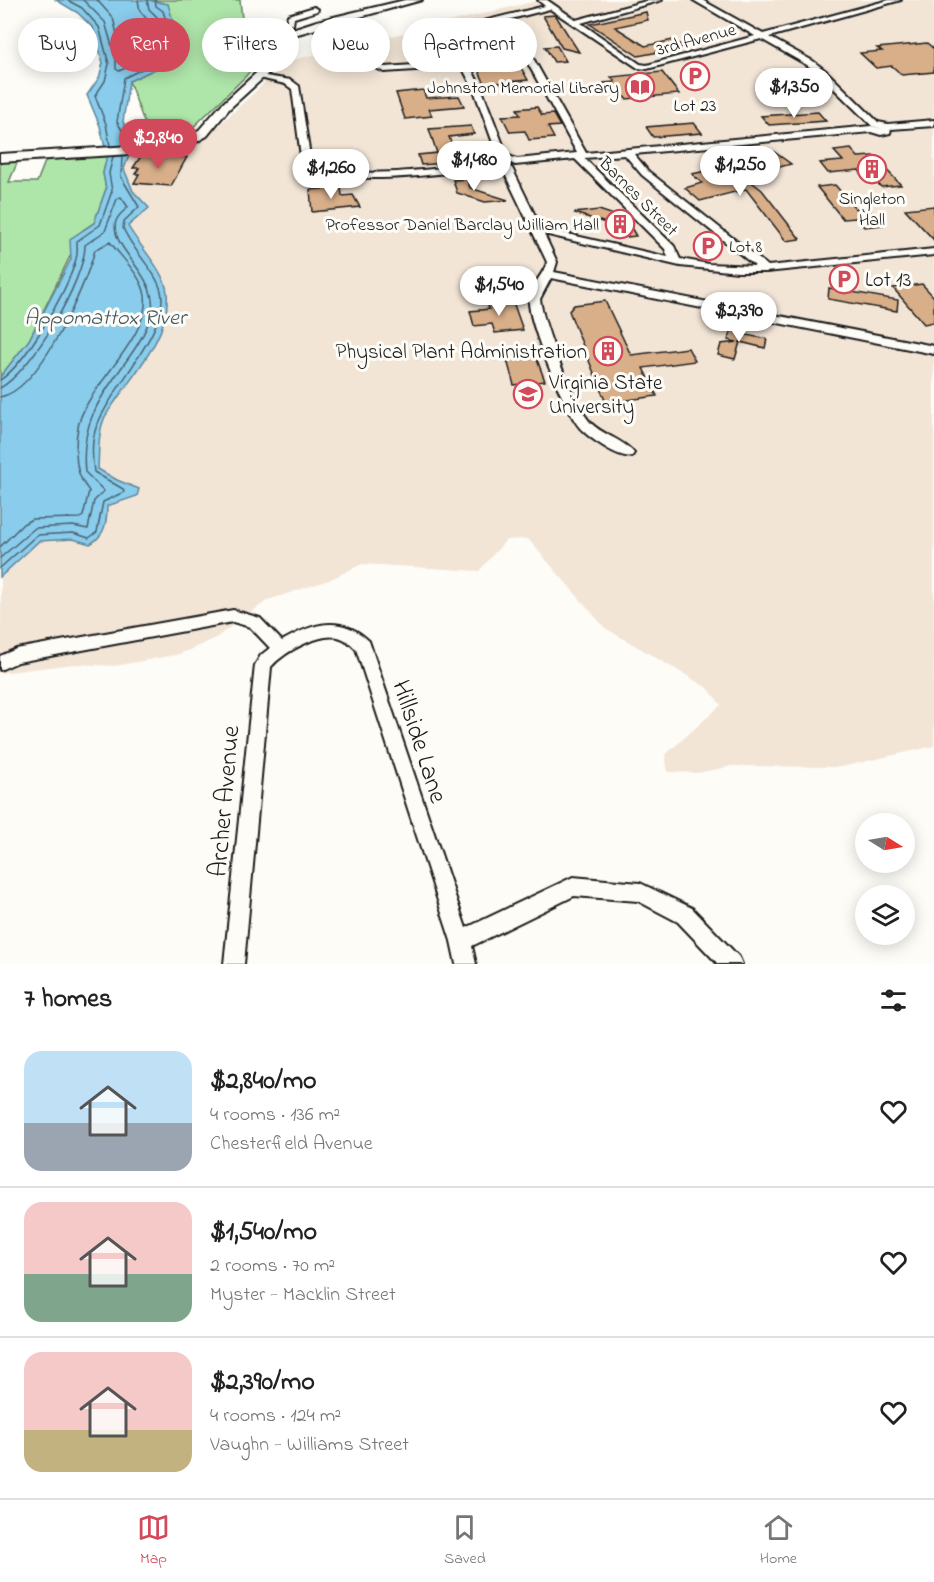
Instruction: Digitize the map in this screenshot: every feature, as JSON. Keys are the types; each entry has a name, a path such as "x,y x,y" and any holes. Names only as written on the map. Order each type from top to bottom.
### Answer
{"main road":[{"path":"341,18 415,0"},
{"path":"0,158 102,153 176,146 199,136 225,106 259,77 275,58 290,33 311,26"}],"street":[{"path":"309,0 318,18"},
{"path":"542,0 577,22 658,0"},
{"path":"697,0 823,73 873,126 885,132 887,127 934,123"},
{"name":"3rd Avenue","path":"577,22 642,67 651,67 897,0"},
{"path":"505,18 552,6"},
{"path":"291,18 314,9"},
{"path":"469,72 506,163 552,262 548,274 537,289 534,300 534,309 545,338 583,422 595,434 627,453"},
{"name":"Barnes Street","path":"536,72 586,168 670,248 675,260"},
{"path":"259,77 288,82 296,88 308,162 341,174 363,176 628,152 873,126"},
{"path":"628,152 645,173 766,269"},
{"path":"538,230 720,268 766,269 930,252 934,262"},
{"path":"548,274 934,350"},
{"path":"0,663 16,656 233,616 252,620 260,625 280,650"},
{"name":"Hillside Lane","path":"280,650 306,635 333,630 352,634 363,645 466,964"},
{"name":"Archer Avenue","path":"234,964 260,673 269,657 280,650"},
{"path":"460,941 573,886 640,892 685,915 732,964"}],"shaded area":[{"name":"Virginia State University","path":"540,0 934,0 934,746 841,767 732,766 698,773 668,772 665,755 721,705 708,688 605,628 528,539 506,540 479,571 362,564 329,580 268,600 214,639 180,654 115,666 74,664 0,673 1,574 39,541 73,539 90,544 102,535 107,506 137,496 139,489 98,469 99,443 104,419 156,340 166,313 167,292 158,270 138,244 128,226 148,208 133,191 124,169 129,155 155,154 202,141 276,72 299,72 299,58 311,55 311,72 390,72 390,36 402,33 402,72 537,72 537,18 466,18"}],"green space":[{"path":"148,0 240,0 242,18 202,18 202,72 249,72 182,138 152,144 129,81 149,72 190,72 190,18 168,18 168,4"},
{"path":"107,156 103,173 106,189 94,223 83,230 29,340 0,377 0,161 18,161 9,182 37,182 46,159"}],"water":[{"name":"Appomattox River","path":"56,0 148,0 168,4 172,18 110,18 110,72 149,72 129,81 123,122 135,140 124,169 133,191 149,208 128,226 162,276 167,293 167,308 164,322 151,349 104,419 99,443 98,469 139,489 137,496 107,506 102,533 90,544 73,539 39,541 0,577 0,377 29,340 71,259 70,239 94,223 106,189 103,173 107,156 100,126 87,95 99,78 103,63 98,46 98,18 83,18"}],"building":[{"path":"646,12 648,20 615,27 645,46 673,40 684,47 638,56 590,24"},
{"path":"555,15 579,52 562,48 543,16"},
{"path":"927,43 934,49 934,72 902,75 892,66 876,68 860,53 882,51 877,48"},
{"path":"557,46 566,61 554,62 545,47"},
{"path":"479,72 523,72 528,80 485,84"},
{"name":"Johnston Memorial Library","path":"662,72 679,94 626,99 621,92 610,93 604,83 615,82 611,77"},
{"path":"423,90 426,98 459,96 464,106 429,109 432,116 405,119 396,93"},
{"path":"537,107 542,115 553,114 560,126 548,127 554,138 529,140 525,131 510,132 502,116 520,115 517,109"},
{"path":"818,112 826,121 769,125 761,116"},
{"path":"694,123 702,133 653,137 646,127"},
{"path":"471,126 474,134 449,137 458,162 421,165 418,155 437,153 429,129"},
{"name":"Singleton Hall","path":"851,149 858,157 873,156 901,185 881,187 868,172 861,173 859,170 828,173 820,163 843,161 834,151"},
{"path":"773,151 791,164 765,171 747,157"},
{"path":"141,156 187,157 171,186 134,183 139,174 135,174 139,168 133,168"},
{"path":"735,169 762,190 800,239 786,241 746,189 700,201 685,188 702,183 692,174 711,170 723,179 737,176 733,171"},
{"path":"467,179 470,188 508,200 485,202 457,193 453,180"},
{"path":"835,185 856,209 868,208 883,225 864,227 856,218 843,219 817,187"},
{"path":"341,187 342,196 353,195 360,207 312,212 310,190"},
{"path":"934,206 934,240 905,209"},
{"name":"Professor Daniel Barclay William Hall","path":"599,210 626,219 636,236 620,238 612,225 574,213"},
{"path":"922,284 934,297 934,322 924,324 893,288"},
{"path":"829,288 898,300 897,311 828,299"},
{"path":"512,299 523,330 495,333 492,324 474,326 470,311 489,309 487,302"},
{"name":"Physical Plant Administration","path":"605,301 631,355 688,348 695,361 643,368 657,396 606,403 569,311 574,305"},
{"path":"733,326 743,328 741,334 767,339 765,348 740,342 735,359 718,355 721,344 737,342 728,340"},
{"path":"536,357 545,381 514,385 507,360"}],"place":[{"name":"Lot 23","path":"695,76"},
{"name":"Johnston Memorial Library","path":"640,87"},
{"name":"Singleton Hall","path":"872,169"},
{"name":"Professor Daniel Barclay William Hall","path":"620,224"},
{"name":"Lot 8","path":"708,246"},
{"name":"Lot 13","path":"844,279"},
{"name":"Physical Plant Administration","path":"608,351"},
{"name":"Virginia State University","path":"528,394"}]}
